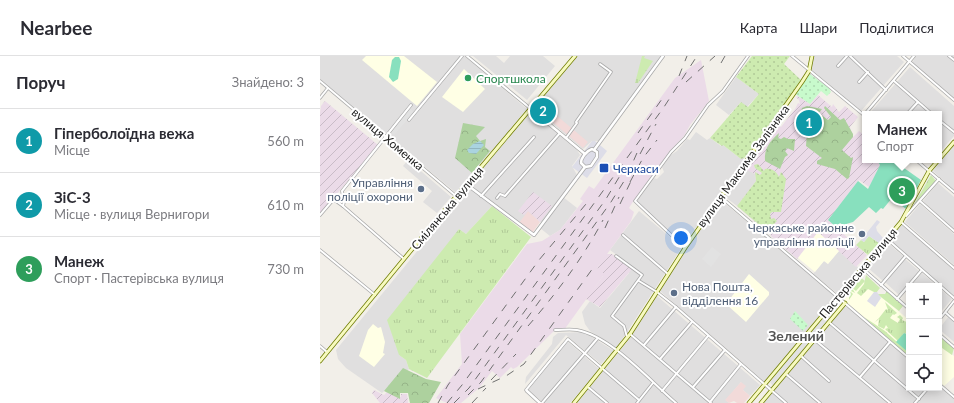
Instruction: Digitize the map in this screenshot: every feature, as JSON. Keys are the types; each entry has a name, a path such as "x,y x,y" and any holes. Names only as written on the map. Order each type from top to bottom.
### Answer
{"main road":[{"name":"Смілянська вулиця","path":"320,361 466,184 575,56"},
{"name":"вулиця Максима Залізняка","path":"574,403 628,338 685,248 809,70 812,56"},
{"name":"Пастерівська вулиця","path":"942,156 954,142"},
{"name":"Пастерівська вулиця","path":"750,403 764,384 902,222 929,171 936,163"},
{"name":"Пастерівська вулиця","path":"761,403 830,323 845,303"}],"street":[{"path":"409,120 462,56"},
{"path":"467,56 586,154"},
{"path":"585,167 581,162 586,154 589,150 594,150 663,56"},
{"path":"685,248 635,201 642,189 671,152 685,138 708,105 723,90 748,56"},
{"path":"792,56 862,113"},
{"path":"838,66 847,56"},
{"path":"850,56 886,90"},
{"path":"903,56 954,100"},
{"path":"868,111 914,56"},
{"path":"949,56 954,60"},
{"path":"566,138 578,123 576,122 611,72 600,64"},
{"path":"859,82 868,72"},
{"name":"вулиця Хоменка","path":"320,81 456,196"},
{"path":"893,81 928,111"},
{"path":"320,98 328,88"},
{"path":"910,111 918,102"},
{"path":"343,206 344,202 342,191 412,105"},
{"path":"942,122 954,132"},
{"path":"497,198 500,194 505,196 560,133"},
{"path":"481,196 534,137"},
{"path":"466,184 534,235 585,167 591,166 597,158 598,154 594,150"},
{"path":"920,163 954,192"},
{"name":"Пастерівська вулиця","path":"906,216 938,179"},
{"path":"721,197 906,355"},
{"path":"320,216 332,202 336,201 404,259"},
{"path":"920,201 954,232"},
{"path":"902,222 954,268"},
{"path":"623,235 668,274"},
{"path":"887,240 935,283"},
{"path":"320,250 375,295"},
{"path":"616,256 642,276 612,316 624,326 628,338"},
{"path":"881,285 906,256"},
{"path":"862,268 906,306"},
{"path":"897,299 922,270"},
{"path":"639,281 657,292 676,307 786,403"},
{"path":"940,319 954,300 942,289"},
{"path":"644,345 676,307"},
{"path":"946,312 954,320"},
{"path":"660,359 692,322"},
{"path":"830,323 919,399"},
{"path":"555,330 578,330 597,339 617,352 676,403"},
{"path":"630,334 711,402 741,364"},
{"path":"662,391 708,336"},
{"path":"942,337 954,347"},
{"path":"597,339 585,354 541,403 526,390 568,340 585,354 602,370 639,400"},
{"path":"815,340 890,403"},
{"path":"860,377 890,342"},
{"path":"320,346 327,352"},
{"path":"693,387 725,350"},
{"path":"801,356 829,381"},
{"path":"786,374 820,403"},
{"path":"636,403 653,383"},
{"path":"588,387 607,403"},
{"path":"942,387 954,397"},
{"path":"915,403 926,391"},
{"path":"669,403 672,399"}],"shaded area":[{"path":"320,56 465,56 527,109 458,191 455,192 320,80"},
{"path":"366,56 404,56 437,82 417,106 362,60"},
{"path":"473,56 496,56 504,63 510,56 543,56 555,66 527,100"},
{"path":"578,56 661,56 599,141 592,141 583,149 535,109 536,105"},
{"path":"814,56 897,56 904,62 861,111 811,69"},
{"path":"916,56 954,56 954,99 912,63"},
{"path":"701,60 709,101 690,125 684,136 670,151 634,200 629,208 634,212 631,221 597,268 603,272 603,276 564,330 554,331 517,367 513,369 511,367 500,378 492,371 479,388 461,403 447,403 436,398 462,364 460,334 527,244 542,241 560,230 583,201 580,199 589,186 594,189 675,78"},
{"path":"910,67 954,106 954,136 942,150 942,111 872,111"},
{"path":"464,69 485,89 463,112 442,97"},
{"path":"736,77 759,94 747,107 741,102 729,115 716,105"},
{"path":"818,95 832,107 833,104 839,112 845,106 858,117 850,127 853,137 859,131 862,134 862,163 879,163 880,165 869,187 859,180 828,220 867,255 856,267 818,232 797,259 771,236 770,232 764,230 737,206 756,181 755,174 745,169 777,124 781,127 798,103 800,104 796,97 798,96 810,104"},
{"path":"325,101 378,145 320,214 320,113 321,106"},
{"path":"543,104 588,142 583,148 543,114 546,109 541,107"},
{"path":"410,109 414,112 394,135 391,132"},
{"path":"530,113 535,114 577,150 580,155 572,166 577,175 542,223 534,217 518,223 471,186 470,183"},
{"path":"696,132 707,140 710,138 721,146 723,145 741,159 743,157 745,160 684,244 661,225 637,201 651,181 654,178 657,179 664,172 662,167 671,155 677,151 687,139 690,140"},
{"path":"592,141 595,141 607,151 587,178 572,167"},
{"path":"954,145 954,190 933,171 939,163 942,163 942,160"},
{"path":"408,160 451,197 437,213 423,202 432,191 403,166"},
{"path":"744,167 755,174 756,181 737,206 724,196"},
{"path":"938,183 954,197 954,229 923,201"},
{"path":"470,187 492,206 466,234 459,229 399,355 406,360 409,369 382,393 346,368 338,359 336,350"},
{"path":"533,192 552,206 540,222 528,211 524,215 518,211"},
{"path":"563,197 577,208 560,230 550,236 540,228"},
{"path":"721,200 835,296 835,299 765,382 660,291 686,248 688,248 694,237"},
{"path":"920,204 954,234 954,265 905,222"},
{"path":"528,211 540,222 533,232 519,223"},
{"path":"639,211 682,247 616,349 590,331 585,324 582,312 590,301 600,308 629,273 629,264 610,250"},
{"path":"877,220 880,222 876,227 877,231 883,238 879,243 869,236 864,242 861,240"},
{"path":"902,225 954,270 954,296 942,286 942,283 939,283 889,240"},
{"path":"818,232 839,251 828,264 824,261 815,272 798,258"},
{"path":"887,242 904,257 883,281 867,267"},
{"path":"712,247 721,254 711,267 702,259"},
{"path":"839,251 860,269 838,294 813,274 824,261 828,264"},
{"path":"606,254 612,254 632,269 600,307 586,299 603,276 597,268"},
{"path":"905,259 919,271 909,283 906,283 906,287 899,295 885,282"},
{"path":"922,273 934,283 913,283"},
{"path":"749,274 769,292 769,295 746,322 726,304"},
{"path":"859,278 906,317 906,353 845,301 843,296"},
{"path":"942,291 952,299 942,311"},
{"path":"874,292 877,292 881,298 875,307 867,301"},
{"path":"657,296 760,385 750,396 743,390 741,382 726,400 729,403 577,403 631,337"},
{"path":"833,306 839,309 773,386 770,382"},
{"path":"844,307 849,308 906,356 906,391 924,391 914,403 821,403 788,373"},
{"path":"949,316 954,321 954,342 942,332 942,325"},
{"path":"373,324 378,328 381,327 385,342 383,353 385,354 374,367 359,356 368,330"},
{"path":"584,332 614,351 601,364 566,335 525,384 526,377 552,344 553,337 558,333"},
{"path":"567,341 599,369 570,403 544,403 527,389"},
{"path":"942,347 954,356 954,377 944,386 942,384"},
{"path":"786,375 819,403 763,403"},
{"path":"741,382 746,386 743,390 750,396 744,403 737,403 734,401 729,403 725,400"},
{"path":"942,389 954,399 954,403 917,403 927,391 942,391"},
{"path":"374,390 384,395 387,392 401,397 401,394 407,394 408,403 380,403 372,393"}],"green space":[{"path":"642,56 645,56 644,58 653,61 638,83 635,83"},
{"path":"752,56 790,56 784,64 801,80 746,157 741,159 723,145 722,146 710,138 741,102 748,107 759,94 736,77"},
{"path":"395,57 399,57 401,61 398,79 393,82 389,77 392,60"},
{"path":"810,74 829,88 831,92 827,96 821,91 810,104 795,94"},
{"path":"807,106 822,109 819,113 828,120 831,117 824,108 825,106 840,120 844,118 853,134 853,137 842,150 851,158 853,157 849,178 847,179 835,169 817,164 817,161 822,158 806,146 807,132 811,134 817,130 820,125 811,116 803,120 800,119 802,108"},
{"path":"807,117 813,117 806,134 802,136 799,133 800,119 803,120"},
{"path":"463,123 485,127 476,136 480,141 486,139 485,147 490,151 472,173 455,158"},
{"path":"779,133 778,138 781,139 784,137 788,139 795,139 794,151 787,148 785,151 788,155 785,157 780,169 765,161 768,145"},
{"path":"879,163 902,163 901,165 905,167 904,168 921,180 906,209 892,198 883,209 881,208 876,213 869,207 853,222 843,225 840,223 836,227 828,220 858,181 868,189 880,165"},
{"path":"758,164 764,171 765,169 772,170 779,177 781,172 786,179 781,212 772,212 770,214 771,219 774,218 777,221 768,230 764,229 737,206 756,181 755,172 760,175 762,173 755,168 754,165"},
{"path":"931,175 936,181 912,208"},
{"path":"492,206 531,237 427,378 409,369 406,360 399,355 387,320 459,229 466,234"},
{"path":"869,236 879,243 868,255 856,245 861,240 864,242"},
{"path":"863,271 866,273 859,276 865,281 856,291 852,288 855,293 849,290 853,294 849,300 849,294 846,295 844,292"},
{"path":"866,275 880,288 876,293 868,289 861,296 857,293 864,284"},
{"path":"887,291 903,306 899,311 877,294 885,294"},
{"path":"885,302 897,313 894,315 893,314 890,318 898,323 900,319 897,317 900,315 903,318 902,320 906,322 906,334 904,333 898,341 885,329 888,328 886,325 884,329 878,326 879,319 874,323 886,309 888,310"},
{"path":"795,311 808,325 803,331 790,319"},
{"path":"864,317 885,331 906,350 906,354"},
{"path":"904,333 906,334 906,350 896,342"},
{"path":"942,338 954,348 952,355 942,348"},
{"path":"403,368 426,379 441,382 429,403 410,403 408,393 400,393 400,399 384,391"}],"water":[{"path":"480,141 484,145 476,154 469,153 467,150 473,144"}],"railway":[{"path":"679,76 687,56"},
{"path":"447,403 462,385 664,107 697,56"},
{"path":"686,82 715,56"},
{"path":"721,63 725,56"},
{"path":"638,133 662,99"},
{"path":"640,154 656,124"},
{"path":"630,182 643,158 657,140"},
{"path":"468,395 481,382 611,202 626,178 640,146"},
{"path":"454,403 469,388 606,199 624,169"},
{"path":"620,204 632,179"},
{"path":"605,228 619,197"},
{"path":"438,403 448,385 539,260 586,204"},
{"path":"528,326 568,275 587,248 603,220"},
{"path":"478,389 506,376 524,364 593,268"},
{"path":"491,380 516,354"},
{"path":"472,403 486,388"}],"place":[{"name":"Спортшкола","path":"468,78"},
{"name":"ЗіС-3","path":"543,111"},
{"name":"Гіперболоїдна вежа","path":"809,123"},
{"name":"Черкаси","path":"604,168"},
{"name":"Управління поліції охорони","path":"421,189"},
{"name":"Манеж","path":"902,191"},
{"name":"Черкаське районне управління поліції","path":"862,234"},
{"name":"Нова Пошта, відділення 16","path":"674,293"}],"district":[{"name":"Зелений","path":"796,335"}]}
